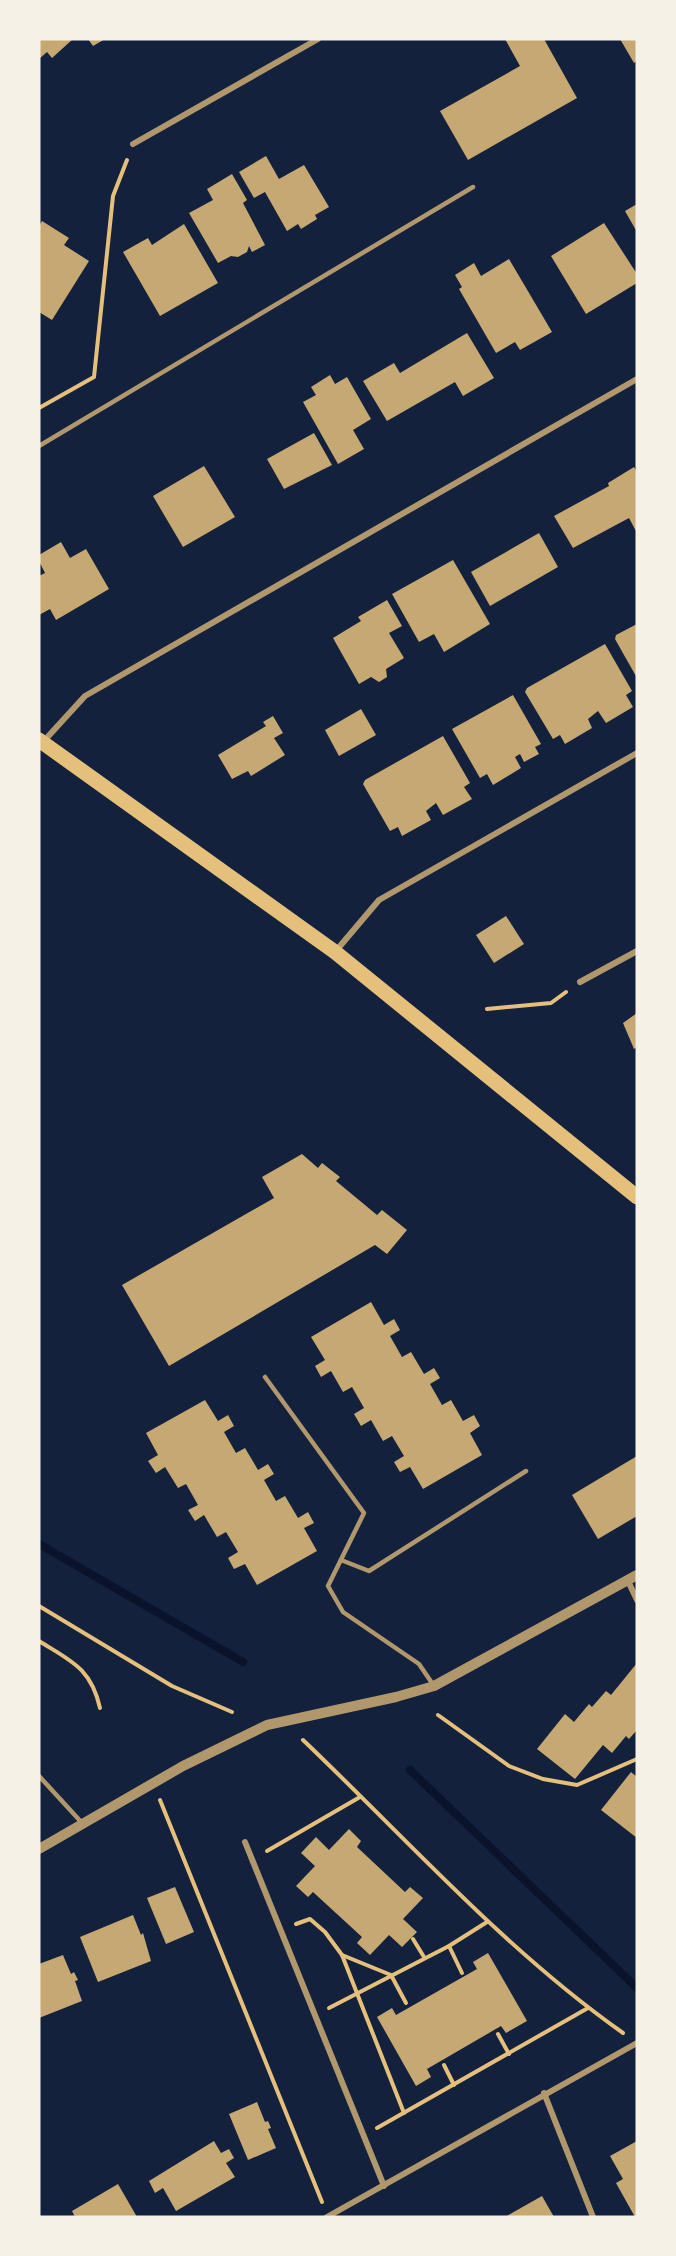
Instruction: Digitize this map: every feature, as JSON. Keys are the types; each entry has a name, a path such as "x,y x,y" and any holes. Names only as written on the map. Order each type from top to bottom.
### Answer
{"main road":[{"path":"41,741 335,952 637,1197"}],"street":[{"path":"133,144 318,39"},
{"path":"41,741 86,696 637,379"},
{"path":"335,952 379,900 637,753"},
{"path":"580,982 637,951"},
{"path":"39,1849 153,1783 267,1725 396,1697 434,1686 632,1578 637,1600"},
{"path":"245,1842 384,2186"},
{"path":"327,2217 544,2093 637,2043"},
{"path":"544,2093 593,2217"}],"lane":[{"path":"39,446 472,187"},
{"path":"265,1377 364,1513 328,1586 343,1612 419,1664 434,1686"},
{"path":"341,1560 369,1572 526,1471"},
{"path":"39,1776 83,1824"}],"path":[{"path":"39,408 94,377 113,196 133,144"},
{"path":"487,1009 551,1003 580,982"},
{"path":"39,1606 172,1686 232,1712"},
{"path":"39,1641 84,1671 95,1688 100,1708"},
{"path":"438,1715 509,1766 543,1779 577,1785 637,1759"},
{"path":"303,1740 487,1922 588,2008 637,2043"},
{"path":"153,1783 327,2217"},
{"path":"252,1859 360,1797"},
{"path":"281,1929 310,1919 325,1932 342,1955 404,2113"},
{"path":"315,2016 391,1974 449,1946 487,1922"},
{"path":"412,1939 424,1957"},
{"path":"449,1946 462,1973"},
{"path":"342,1955 391,1974 406,2003"},
{"path":"364,2136 588,2008"},
{"path":"498,2034 509,2054"},
{"path":"444,2065 454,2085"}],"building":[{"path":"39,39 73,39 52,58 47,52 39,59"},
{"path":"88,39 105,39 93,46"},
{"path":"505,39 544,39 577,98 468,160 440,111 520,66"},
{"path":"620,39 637,39 637,61 634,63"},
{"path":"266,156 279,179 304,165 329,207 315,215 317,219 301,229 298,224 287,231 265,192 254,198 239,172"},
{"path":"232,174 247,200 243,203 265,245 252,252 249,246 247,252 238,257 231,256 218,263 189,213 213,200 207,189"},
{"path":"637,204 637,232 625,211"},
{"path":"42,221 69,238 64,245 89,261 52,320 39,312 39,226"},
{"path":"604,223 637,274 637,283 586,314 551,256"},
{"path":"184,224 218,283 160,316 123,252 148,238 152,245"},
{"path":"509,259 552,332 520,350 515,342 496,353 459,289 462,287 455,275 474,263 481,276"},
{"path":"467,333 494,378 463,396 455,382 387,421 363,381 394,363 400,373"},
{"path":"330,375 335,384 347,377 371,419 353,430 364,449 338,464 303,402 316,395 311,387"},
{"path":"314,433 332,465 284,489 267,459"},
{"path":"204,466 235,517 183,547 153,496"},
{"path":"634,467 637,472 637,533 629,518 573,548 554,516 609,486 608,483"},
{"path":"539,533 558,567 490,606 471,572"},
{"path":"61,542 70,558 86,549 109,589 56,620 50,609 39,615 39,576 45,573 39,561 39,555"},
{"path":"453,560 490,624 444,652 434,634 419,642 392,594"},
{"path":"387,600 402,626 389,633 404,658 386,669 387,677 379,682 371,677 359,684 333,638 361,621 358,617"},
{"path":"637,624 637,678 615,639 616,635"},
{"path":"605,644 632,691 626,695 633,707 606,723 598,711 588,719 592,728 565,744 560,735 553,739 525,692 527,688"},
{"path":"513,695 541,744 535,747 539,754 524,762 520,754 515,757 521,768 493,785 487,774 480,778 452,729"},
{"path":"361,709 376,735 339,756 325,730"},
{"path":"273,716 283,733 274,738 285,755 251,776 248,771 232,779 218,755 266,726 263,722"},
{"path":"443,736 470,783 464,787 472,799 443,815 436,803 426,811 431,820 402,836 398,827 390,831 363,784 365,780"},
{"path":"506,916 524,944 494,963 476,935"},
{"path":"637,1013 637,1047 634,1049 623,1023"},
{"path":"302,1154 318,1168 322,1163 340,1177 336,1181 377,1215 382,1210 407,1230 387,1254 375,1245 169,1366 122,1285 274,1198 262,1177"},
{"path":"371,1302 384,1325 394,1319 400,1330 390,1336 402,1357 411,1352 424,1374 434,1368 440,1378 430,1384 442,1405 451,1400 463,1421 474,1415 480,1426 470,1433 482,1455 423,1489 410,1467 400,1472 394,1462 404,1456 392,1436 383,1441 371,1420 361,1426 354,1414 364,1408 352,1387 343,1392 331,1371 321,1377 315,1366 325,1360 311,1337"},
{"path":"205,1400 218,1421 228,1415 234,1426 224,1432 236,1453 245,1448 258,1470 268,1464 274,1474 264,1480 276,1501 285,1496 298,1518 308,1512 314,1523 304,1528 317,1551 257,1585 245,1564 234,1569 228,1558 238,1552 226,1532 217,1537 204,1515 195,1521 188,1510 198,1505 186,1484 178,1488 165,1467 156,1473 148,1461 158,1455 146,1433"},
{"path":"637,1456 637,1516 598,1539 572,1495"},
{"path":"637,1663 637,1730 629,1739 626,1736 612,1753 603,1745 575,1779 537,1749 565,1714 574,1722 589,1704 592,1707 606,1691 611,1695"},
{"path":"631,1772 637,1777 637,1838 601,1810"},
{"path":"349,1829 361,1841 357,1847 405,1892 410,1887 423,1898 403,1919 417,1932 402,1947 389,1935 370,1955 357,1943 362,1937 313,1892 308,1897 296,1886 315,1866 301,1853 316,1837 329,1850"},
{"path":"175,1887 194,1932 166,1944 147,1898"},
{"path":"133,1915 141,1935 143,1933 151,1961 98,1982 80,1937"},
{"path":"488,1953 527,2021 506,2033 501,2026 427,2069 431,2077 416,2086 377,2017 392,2008 396,2015 477,1969 473,1962"},
{"path":"63,1955 71,1974 74,1972 78,1980 75,1981 82,2001 39,2018 39,1964"},
{"path":"257,2102 265,2122 268,2121 271,2128 268,2129 276,2148 248,2160 229,2114"},
{"path":"214,2141 221,2153 229,2149 234,2158 226,2163 235,2177 176,2211 163,2188 155,2193 149,2181"},
{"path":"637,2141 637,2217 635,2217 616,2183 623,2179 610,2156"},
{"path":"118,2184 137,2217 75,2217 72,2211"},
{"path":"542,2196 554,2217 505,2217"}],"waterway":[{"path":"39,1544 243,1662"},
{"path":"410,1770 637,1988"}]}
